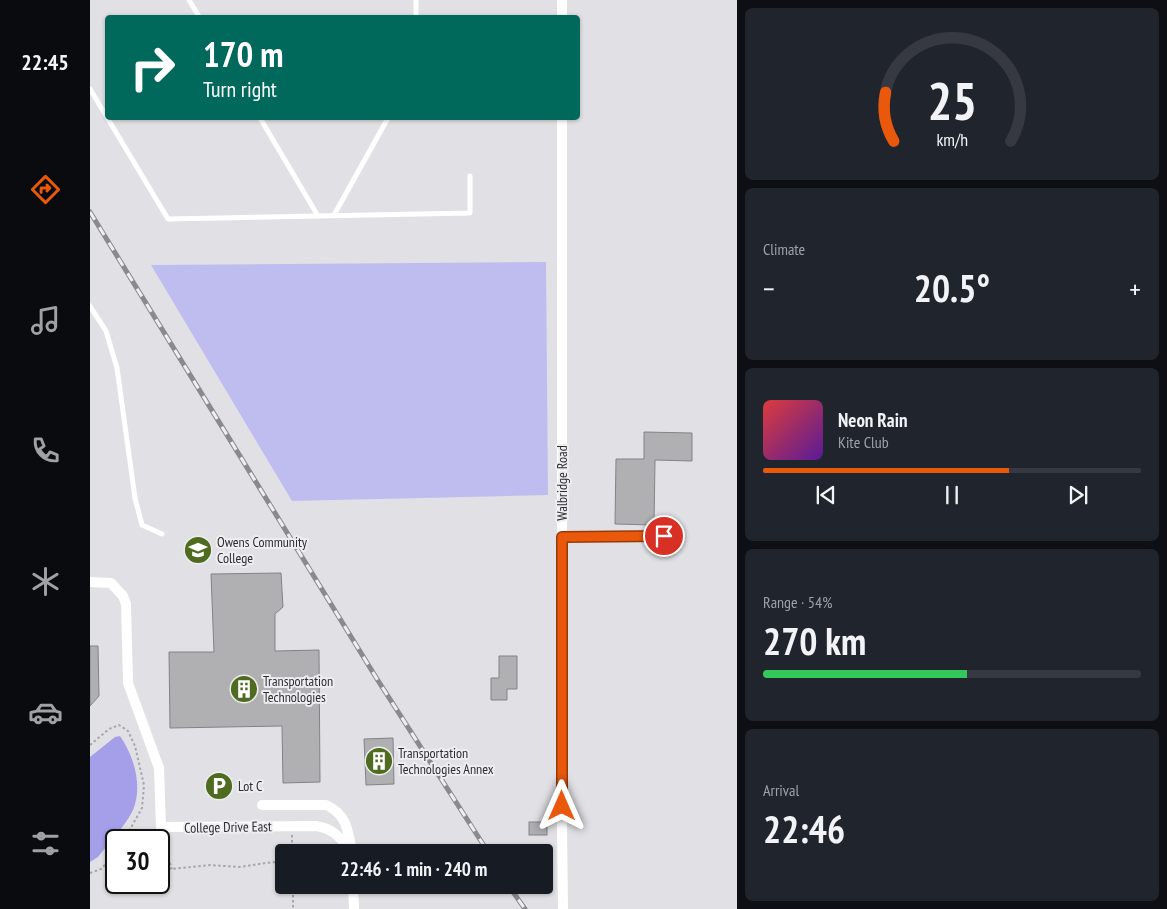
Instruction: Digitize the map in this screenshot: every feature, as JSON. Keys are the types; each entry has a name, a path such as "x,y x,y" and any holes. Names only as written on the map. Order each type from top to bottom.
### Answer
{"street":[{"path":"562,0 562,15"},
{"name":"Walbridge Road","path":"562,120 563,909"},
{"name":"College Drive East","path":"90,582 111,584 123,596 126,604 128,683 159,768 161,828 262,826 328,828 339,836 346,844"},
{"name":"College Drive East","path":"262,805 326,805 335,809 344,818 348,827 351,844"},
{"path":"353,894 354,909"}],"lane":[{"path":"189,0 198,15"},
{"path":"416,0 416,15"},
{"path":"90,89 105,114"},
{"path":"109,120 168,219 470,213 470,176"},
{"path":"261,120 318,216"},
{"path":"334,216 387,120"},
{"path":"90,306 106,331 117,368 134,498 142,525 162,534"},
{"path":"562,537 664,536"}],"path":[{"path":"90,745 109,729 119,725 128,731 135,746 144,785 142,808 130,829"},
{"path":"291,826 292,844"},
{"path":"170,863 172,869 210,865 239,867 275,862"},
{"path":"90,873 105,863"},
{"path":"293,894 293,909"}],"shaded area":[{"path":"546,262 548,495 292,501 151,265"},
{"path":"120,736 125,744 136,771 136,801 130,816 121,829 105,829 105,849 98,857 90,862 90,757 115,737"}],"building":[{"path":"644,432 692,433 692,461 655,460 654,525 615,524 616,459 644,459"},
{"name":"Transportation Technologies","path":"281,573 283,607 275,614 275,651 319,650 320,782 283,783 282,726 170,728 169,652 214,652 211,574"},
{"path":"90,646 98,646 99,696 90,706"},
{"path":"499,656 517,656 517,689 507,689 507,700 491,700 491,678 499,678"},
{"name":"Transportation Technologies Annex","path":"393,738 394,784 366,785 364,739"},
{"path":"529,822 547,822 547,835 529,835"}],"railway":[{"path":"90,212 377,679 483,844"},
{"path":"514,894 525,909"}],"place":[{"name":"Owens Community College","path":"198,550"},
{"name":"Transportation Technologies","path":"244,689"},
{"name":"Transportation Technologies Annex","path":"379,761"},
{"name":"Lot C","path":"219,786"}],"route":[{"path":"562,806 562,537 664,536"}]}
